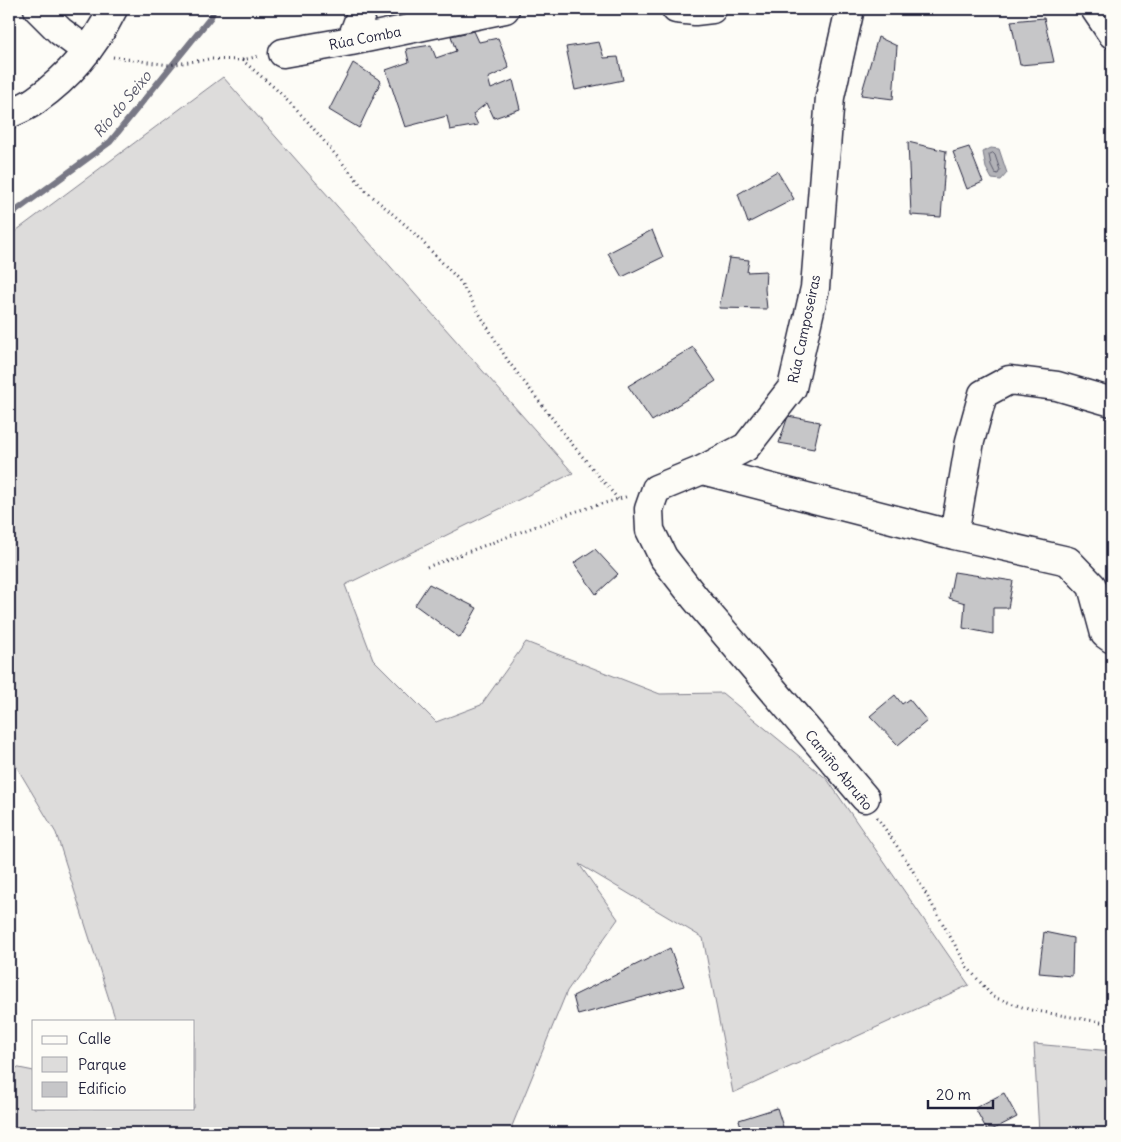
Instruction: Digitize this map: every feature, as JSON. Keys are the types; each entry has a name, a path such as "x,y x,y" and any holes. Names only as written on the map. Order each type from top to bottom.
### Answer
{"street":[{"path":"38,9 60,31 88,51"},
{"path":"9,114 35,101 62,79 88,51 113,9"},
{"path":"352,42 362,9"},
{"name":"Rúa Comba","path":"283,52 352,42 505,9"},
{"path":"676,9 695,11 712,9"},
{"name":"Rúa Camposeiras","path":"702,470 746,447 792,388 815,288 830,97 849,13 848,9"},
{"path":"1095,9 1112,34"},
{"path":"954,535 970,441 983,394 1009,380 1058,386 1112,402"},
{"path":"656,489 702,470 954,535 1068,561 1092,586 1105,634 1112,639"},
{"name":"Camiño Abruño","path":"656,489 649,509 650,530 663,557 695,598 864,798"}],"path":[{"path":"88,51 113,57 168,65 209,59 242,60 283,52"},
{"path":"242,60 276,89 308,122 366,191 409,228 459,280 508,361 572,444 618,498"},
{"path":"427,567 574,512 618,498 656,489"},
{"name":"Camiño Abruño","path":"864,798 909,864 968,968 993,998 1032,1010 1112,1024"}],"green space":[{"path":"223,77 573,473 345,585 373,659 436,722 481,705 526,642 660,694 722,693 827,779 969,985 733,1093 703,938 579,864 618,919 567,991 512,1126 514,1133 9,1133 9,1066 32,1071 32,1110 195,1110 195,1020 116,1020 56,833 9,754 9,236"},
{"path":"1034,1044 1112,1051 1112,1133 1039,1133"}],"water":[{"path":"991,148 999,149 1007,173 1001,180 992,179 986,168 983,152"}],"building":[{"path":"1044,18 1054,62 1020,65 1011,21"},
{"path":"474,31 479,42 498,38 509,68 488,78 491,89 513,80 520,109 494,118 487,103 473,114 478,125 450,130 447,116 405,127 386,70 409,62 406,49 431,45 436,58 456,51 451,36"},
{"path":"878,37 897,46 893,99 861,95"},
{"path":"599,42 604,58 618,57 623,80 575,90 566,47"},
{"path":"353,63 381,81 359,128 329,110"},
{"path":"908,142 946,151 941,217 911,215"},
{"path":"969,147 983,182 967,189 953,152"},
{"path":"777,171 794,199 748,223 738,194"},
{"path":"652,230 663,257 622,277 608,253"},
{"path":"729,258 749,260 747,272 766,271 767,309 719,308"},
{"path":"693,347 716,381 652,421 628,386"},
{"path":"788,416 820,422 814,449 779,443"},
{"path":"595,549 618,574 596,594 574,563"},
{"path":"954,572 1013,581 1008,608 993,608 993,634 963,628 965,603 949,598"},
{"path":"429,584 477,608 460,638 415,605"},
{"path":"895,695 902,704 909,699 927,721 898,745 870,716"},
{"path":"1044,932 1073,938 1072,976 1039,973"},
{"path":"670,948 684,986 578,1015 573,996"},
{"path":"1004,1093 1017,1117 988,1132 975,1108"},
{"path":"777,1108 785,1133 743,1133 739,1120"}],"waterway":[{"name":"Río do Seixo","path":"9,216 110,142 211,17 214,9"}]}
